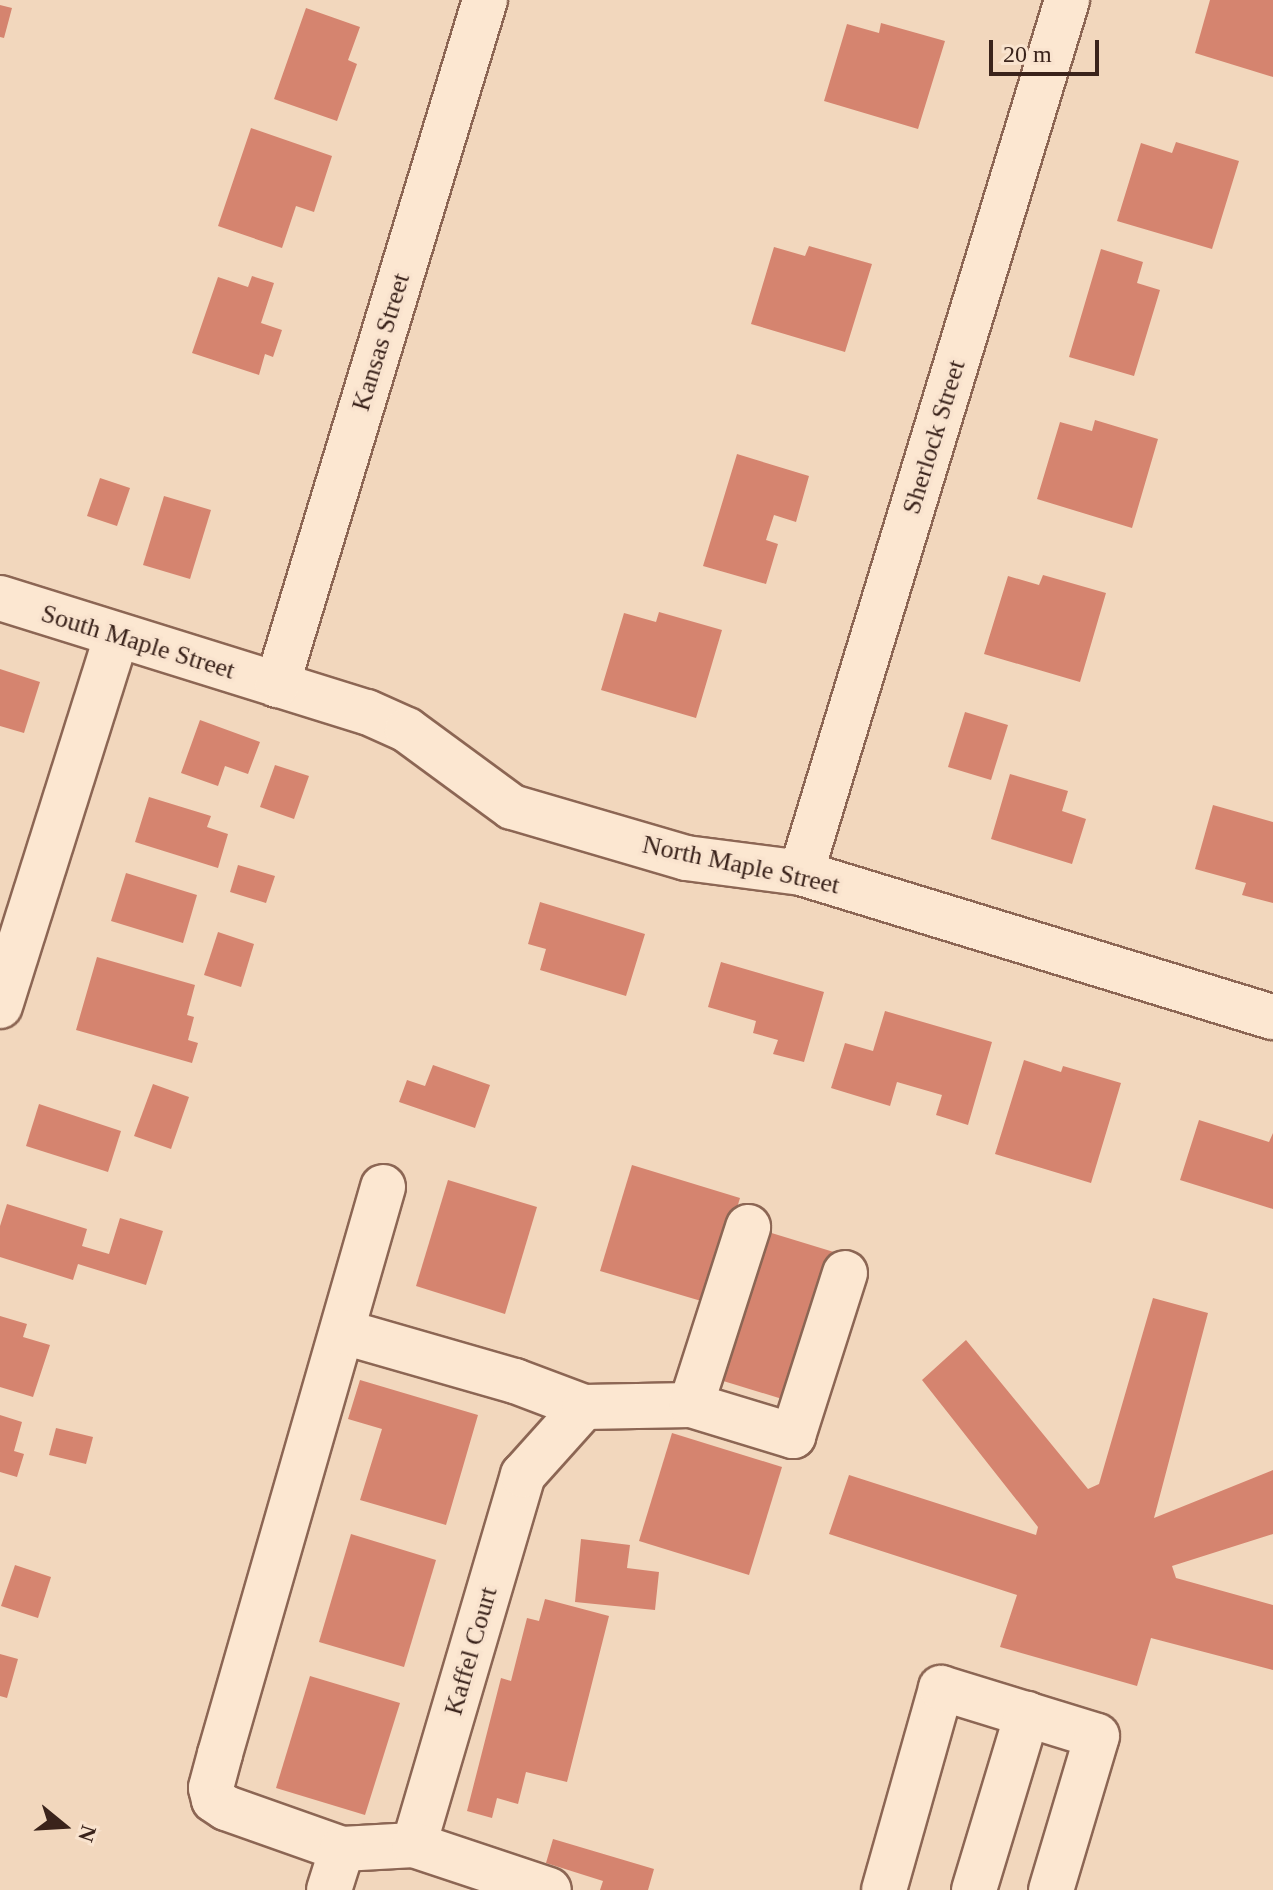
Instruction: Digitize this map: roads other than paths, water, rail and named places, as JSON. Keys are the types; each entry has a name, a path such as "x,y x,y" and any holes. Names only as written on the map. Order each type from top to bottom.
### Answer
{"street":[{"name":"Kansas Street","path":"277,685 485,0"},
{"name":"Sherlock Street","path":"801,873 1067,0"},
{"name":"South Maple Street","path":"0,598 277,685"},
{"path":"0,1006 15,905 117,636"},
{"name":"North Maple Street","path":"277,685 367,712 407,730 512,807 686,858 801,873 1273,1017"},
{"path":"383,1187 344,1332 211,1788 214,1800 226,1808 342,1849 414,1845 549,1890"},
{"path":"691,1405 748,1227"},
{"path":"344,1332 515,1381 584,1407 691,1405 793,1436 845,1273"},
{"name":"Kaffel Court","path":"414,1845 523,1475 584,1407"},
{"path":"884,1890 941,1688 1097,1736 1051,1890"},
{"path":"974,1890 1027,1714"},
{"path":"329,1890 342,1849"}]}
